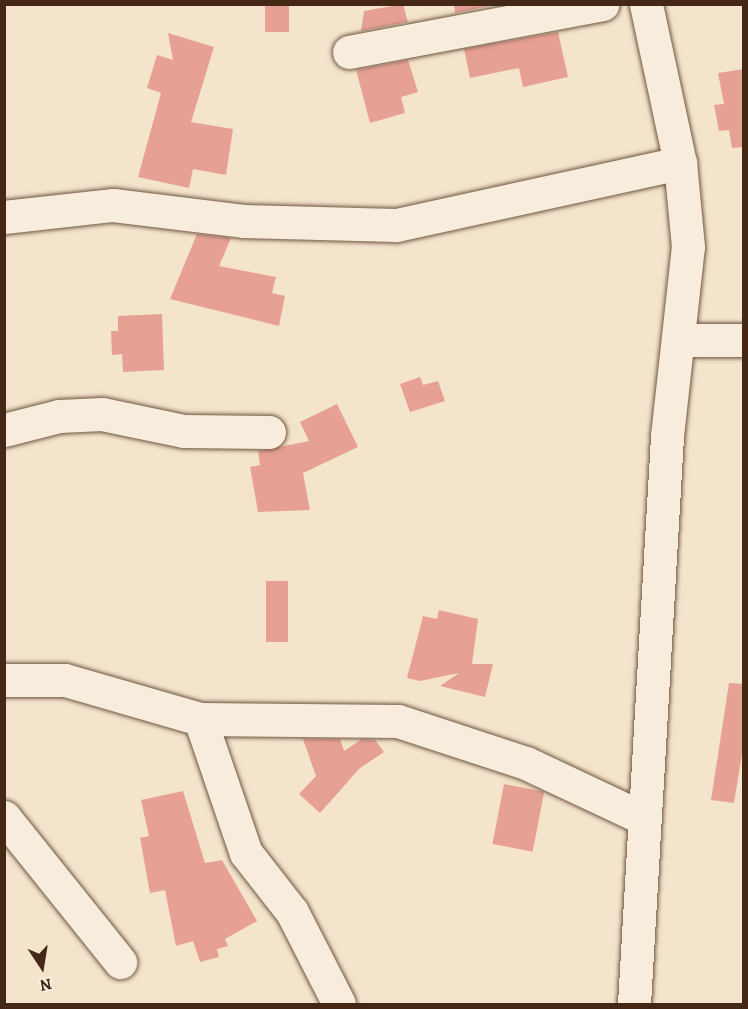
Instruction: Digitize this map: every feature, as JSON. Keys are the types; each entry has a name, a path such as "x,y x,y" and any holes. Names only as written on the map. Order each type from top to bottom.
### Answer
{"street":[{"path":"349,52 603,4"},
{"path":"634,1005 641,817 667,436 680,340 688,247 680,163 646,4"},
{"path":"4,217 113,205 243,221 396,225 680,163"},
{"path":"680,340 744,340"},
{"path":"4,430 59,416 102,414 184,430 269,432"},
{"path":"4,680 65,680 200,719 398,720 526,763 641,817"},
{"path":"200,719 246,853 292,912 339,1005"},
{"path":"4,817 120,962"}],"building":[{"path":"265,4 289,4 289,32 265,32"},
{"path":"403,4 408,22 361,31 364,11"},
{"path":"454,4 499,4 455,13"},
{"path":"558,32 568,77 523,87 519,68 470,78 464,49"},
{"path":"168,33 214,47 191,122 233,129 226,175 193,169 189,188 138,177 161,93 147,88 157,55 173,60"},
{"path":"408,60 418,92 401,97 405,113 370,123 356,70"},
{"path":"744,69 744,147 732,148 729,130 719,131 714,105 724,104 718,73"},
{"path":"197,234 231,238 219,266 276,277 272,293 285,296 279,326 170,299"},
{"path":"162,314 164,370 123,372 122,354 112,355 111,331 118,331 118,316"},
{"path":"420,377 423,385 438,381 445,401 410,412 400,384"},
{"path":"337,404 358,447 303,473 310,510 258,512 250,467 260,465 258,451 309,441 300,422"},
{"path":"266,581 288,581 288,642 266,642"},
{"path":"439,610 478,619 472,664 493,664 485,697 440,686 459,673 420,681 407,678 423,616 437,619"},
{"path":"729,683 744,684 744,742 734,803 711,800"},
{"path":"303,739 340,739 344,751 362,739 375,740 384,752 360,768 320,813 299,794 316,776"},
{"path":"504,784 544,792 533,852 492,844"},
{"path":"183,791 205,863 222,860 257,921 225,939 228,946 217,949 219,957 200,962 193,941 176,946 165,890 150,893 140,838 149,836 141,800"}]}
